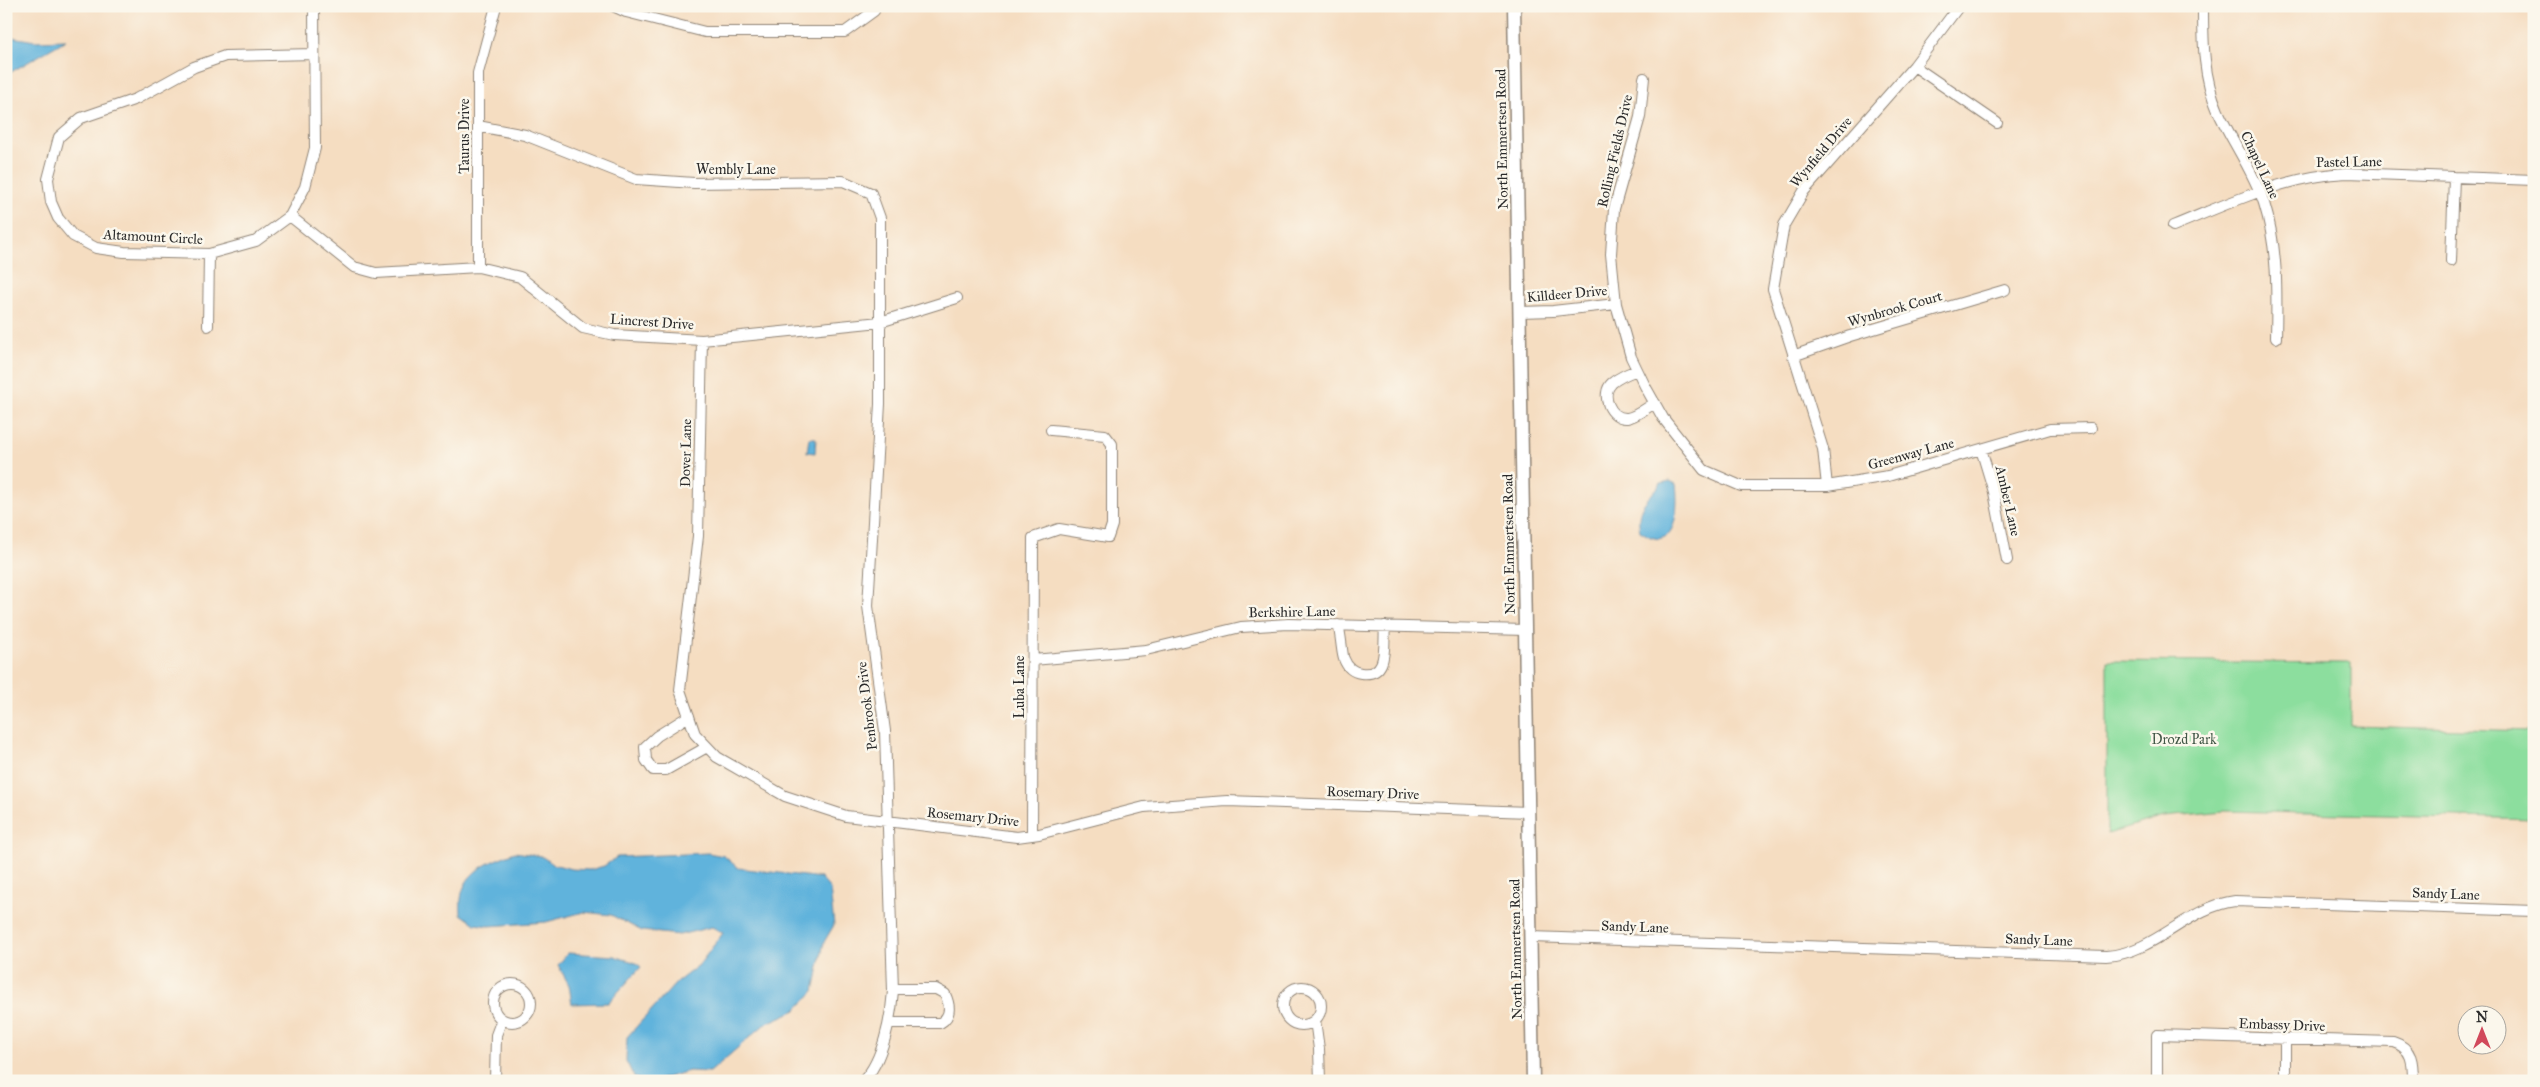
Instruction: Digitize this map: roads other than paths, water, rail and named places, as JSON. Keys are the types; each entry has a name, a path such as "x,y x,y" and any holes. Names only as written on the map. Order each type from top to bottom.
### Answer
{"street":[{"path":"314,6 314,54"},
{"name":"Taurus Drive","path":"478,267 478,73 496,6"},
{"path":"613,6 626,12 705,32 845,32 874,11 875,6"},
{"name":"North Emmertsen Road","path":"1514,6 1526,630 1532,1081"},
{"name":"Wynfield Drive","path":"1827,486 1823,449 1773,289 1784,225 1804,191 1914,66 1959,6"},
{"name":"Chapel Lane","path":"2204,6 2203,51 2212,96 2260,191 2271,228 2276,254 2276,338"},
{"name":"Altamount Circle","path":"314,54 315,148 305,187 290,216 256,241 209,254 124,252 96,248 73,236 58,218 51,202 48,179 59,137 81,118 136,99 194,67 225,56 314,54"},
{"path":"1914,66 1997,122"},
{"name":"Rolling Fields Drive","path":"1644,78 1640,117 1614,209 1611,254 1616,304 1631,357 1655,403 1684,446 1704,470 1736,484"},
{"name":"Wembly Lane","path":"478,126 524,135 636,179 694,183 843,181 871,193 880,218 880,322"},
{"name":"Pastel Lane","path":"2174,226 2282,183 2323,174 2347,173 2534,180"},
{"path":"2451,261 2454,177"},
{"name":"Lincrest Drive","path":"290,216 354,267 376,273 478,267 520,277 583,328 614,335 702,340 880,322 957,298"},
{"path":"208,326 209,254"},
{"name":"Wynbrook Court","path":"1793,356 1850,336 2005,290"},
{"name":"Killdeer Drive","path":"1520,312 1553,311 1616,304"},
{"name":"Penbrook Drive","path":"864,1081 883,1044 891,1023 893,989 885,731 868,606 880,404 880,322"},
{"name":"Dover Lane","path":"694,567 698,536 702,340"},
{"path":"1637,370 1612,383 1608,390 1607,400 1611,409 1618,416 1628,418 1655,403"},
{"name":"Greenway Lane","path":"1736,484 1827,486 1888,476 2050,429 2091,428"},
{"name":"Luba Lane","path":"1032,835 1033,538 1059,529 1108,537 1112,525 1112,444 1105,435 1051,430"},
{"name":"Amber Lane","path":"1980,449 1994,492 2008,560"},
{"name":"Rosemary Drive","path":"694,567 680,690 695,734 716,757 785,796 846,816 972,833 1017,837 1032,835 1144,807 1227,801 1529,812"},
{"name":"Berkshire Lane","path":"1032,660 1146,650 1241,627 1288,624 1526,630"},
{"path":"1338,625 1343,642 1342,657 1349,668 1362,673 1376,671 1382,664 1385,653 1385,626"},
{"path":"689,716 657,736 645,747 646,760 654,770 666,770 707,747"},
{"name":"Sandy Lane","path":"1531,937 2106,956 2137,950 2208,908 2235,901 2534,911"},
{"path":"891,1023 940,1023 948,1016 950,1008 945,994 936,989 893,989"},
{"path":"495,1081 496,1035 502,1019"},
{"path":"1315,1020 1319,1050 1320,1081"},
{"name":"Embassy Drive","path":"2157,1081 2157,1035 2393,1042 2406,1048 2413,1061 2413,1081"},
{"path":"2285,1039 2285,1081"}],"water":[{"path":"6,36 35,41 66,40 6,75"},
{"path":"809,438 816,438 815,453 807,452"},
{"path":"1670,481 1676,484 1677,491 1675,519 1668,534 1662,538 1654,538 1640,531 1639,515 1647,499 1661,483"},
{"path":"515,852 541,856 553,864 571,869 590,870 604,866 617,857 708,853 724,856 738,868 821,878 830,889 834,925 824,942 814,991 796,1010 765,1024 710,1072 689,1071 654,1081 642,1081 634,1077 626,1061 627,1037 677,982 699,965 723,933 712,927 679,935 642,931 611,915 584,912 546,922 489,926 475,924 461,914 463,889 468,880 482,867"},
{"path":"568,953 615,956 641,967 608,1003 572,1004 569,985 558,965"}],"park label":[{"name":"Drozd Park","path":"2184,739"}]}
